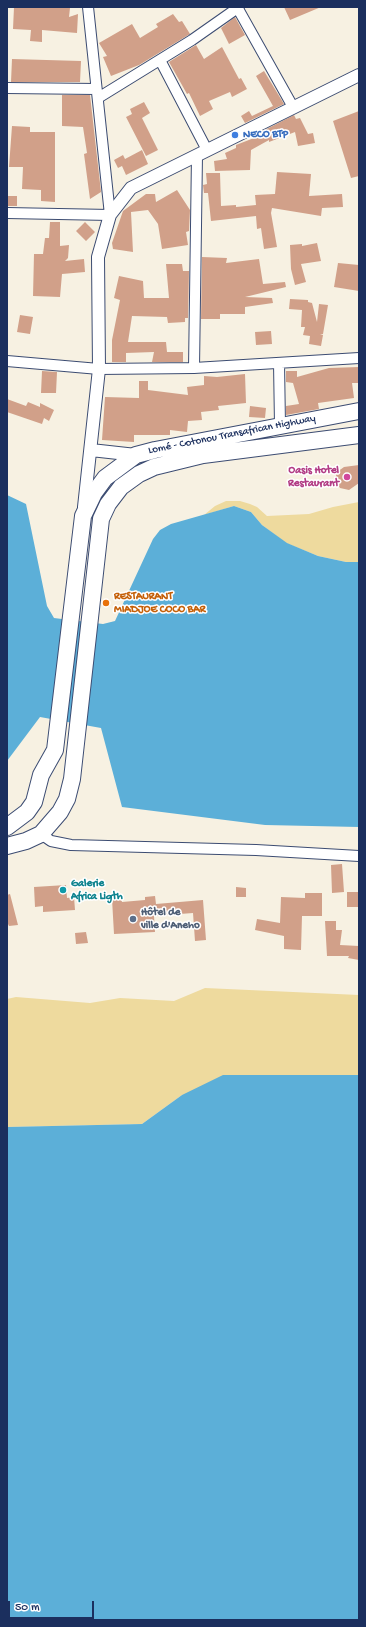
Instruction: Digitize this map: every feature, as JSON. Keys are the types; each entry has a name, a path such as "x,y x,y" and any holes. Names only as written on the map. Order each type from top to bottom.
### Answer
{"highway":[{"name":"Lomé - Cotonou Transafrican Highway","path":"7,827 27,812 34,802 41,775 55,750 83,516 94,493 105,478 136,455 172,446 359,411"},
{"path":"8,847 41,834 60,812 67,799 72,779 101,519 108,504 122,487 139,474 154,467 203,454 359,435"}],"street":[{"path":"88,7 110,215"},
{"path":"7,88 97,94 160,60 238,7 293,107"},
{"path":"160,60 202,153 194,368"},
{"path":"83,516 99,369 98,257 110,215 131,188 359,75"},
{"path":"7,213 110,215"},
{"path":"7,361 99,369 194,368 359,358"},
{"path":"279,363 280,425"},
{"path":"91,450 136,455"},
{"path":"41,834 51,840 71,846 256,850 359,856"}],"sand":[{"path":"226,501 240,501 250,504 257,507 267,516 309,514 333,507 359,502 359,562 346,562 318,556 286,543 262,525 251,512 234,506 204,515 215,506"},
{"path":"205,988 359,995 359,1075 182,1095 142,1124 7,1127 7,999 16,997 90,1003 120,998 174,1001"}],"water":[{"path":"7,495 26,504 47,606 54,618 103,624 115,621 153,539 160,530 171,524 234,506 251,512 262,525 287,543 318,556 346,562 359,562 359,827 265,825 122,807 101,728 40,717 7,761"},
{"path":"223,1075 359,1075 359,1620 7,1620 7,1127 142,1124 182,1095"}],"building":[{"path":"14,7 70,8 69,17 78,14 77,33 42,30 42,42 30,41 31,30 13,29"},
{"path":"284,7 321,7 290,20"},
{"path":"173,14 179,22 182,21 190,34 139,65 111,76 103,57 107,56 99,43 132,24 140,38 158,27 156,24"},
{"path":"235,17 245,35 229,44 221,28"},
{"path":"196,45 204,59 222,47 239,79 241,78 247,89 232,97 230,92 209,101 213,109 200,116 189,93 187,94 169,62"},
{"path":"12,59 81,61 80,82 11,82"},
{"path":"264,71 284,104 245,123 241,116 249,111 252,116 273,106 256,76"},
{"path":"62,95 90,95 101,192 90,199 84,154 87,153 83,127 62,126"},
{"path":"144,102 150,113 142,118 158,150 146,156 126,117 132,114 130,109"},
{"path":"359,111 359,176 351,178 333,121"},
{"path":"294,115 296,119 300,118 308,134 313,133 315,143 298,146 295,132 269,142 269,140 251,150 250,170 215,171 214,161 227,159 225,153 236,148 236,145 254,138 253,136"},
{"path":"12,126 30,127 30,132 55,132 55,202 41,201 41,190 22,189 23,167 9,167"},
{"path":"142,150 148,164 126,175 122,166 118,168 114,160 123,155 125,159"},
{"path":"277,172 311,174 309,196 342,194 343,207 322,208 321,216 272,208 271,213 277,247 264,249 261,228 257,229 256,216 211,221 208,193 204,193 203,185 207,184 206,173 220,173 221,206 236,205 236,207 256,205 255,195 275,194"},
{"path":"177,190 190,210 189,231 186,232 188,245 162,249 158,224 148,210 131,212 133,252 113,249 112,243 123,211 146,194 155,194 156,202"},
{"path":"7,196 17,196 17,206 7,206"},
{"path":"50,222 60,222 60,246 69,245 68,258 65,261 84,259 85,272 62,274 60,297 33,296 34,254 43,254 45,238 49,238"},
{"path":"85,222 95,232 86,241 76,231"},
{"path":"317,243 321,261 301,264 306,282 295,285 291,269 290,245 302,244 302,246"},
{"path":"202,257 227,258 226,263 259,259 263,284 285,282 286,287 245,297 272,298 273,303 245,307 245,314 220,314 220,319 201,319"},
{"path":"338,263 359,265 359,291 334,287"},
{"path":"166,264 182,264 183,271 189,271 188,318 185,318 185,322 168,323 167,317 132,316 128,342 166,342 167,352 183,352 183,362 152,362 154,352 126,353 126,362 112,362 112,340 120,300 114,298 119,276 143,281 144,298 169,298"},
{"path":"290,299 308,300 308,302 312,303 317,322 319,304 328,305 323,334 320,334 323,335 321,346 309,344 310,336 303,335 305,327 301,327 302,310 289,309"},
{"path":"20,315 33,317 30,334 17,332"},
{"path":"271,331 272,344 256,345 255,332"},
{"path":"359,367 359,383 352,383 354,398 318,403 319,409 286,415 286,406 299,404 293,383 286,382 286,371 297,371 297,377 329,368"},
{"path":"42,371 57,372 56,393 41,393"},
{"path":"245,374 246,403 218,406 219,410 201,412 202,420 188,421 187,432 170,430 170,435 134,435 134,442 102,440 105,397 139,398 139,381 148,381 148,390 188,395 187,387 204,385 204,376 217,377"},
{"path":"7,399 26,406 28,402 40,407 40,403 54,410 49,421 44,418 42,424 7,412"},
{"path":"250,406 266,408 265,418 249,417"},
{"path":"359,465 359,483 349,490 340,488 335,480 337,472 344,467"},
{"path":"342,864 344,892 332,893 331,865"},
{"path":"66,885 67,898 74,897 75,910 43,912 43,906 35,907 34,887"},
{"path":"236,887 246,888 246,897 236,897"},
{"path":"347,892 359,892 359,907 347,907"},
{"path":"305,893 322,893 322,916 302,916 301,950 284,949 284,936 255,930 257,919 280,923 281,897 305,898"},
{"path":"10,894 18,925 9,926 7,922 7,895"},
{"name":"Hôtel de ville d'Aneho","path":"155,896 156,904 203,900 206,940 195,941 193,913 154,916 155,932 114,934 112,899 121,898 122,902 145,900 145,897"},
{"path":"325,921 336,921 336,930 342,930 340,945 359,946 359,960 348,958 349,956 327,956"},
{"path":"86,932 88,943 76,944 75,933"}],"place":[{"name":"NECO BTP","path":"235,135"},
{"name":"Oasis Hotel Restaurant","path":"347,477"},
{"name":"RESTAURANT MIADJOE COCO BAR","path":"106,603"},
{"name":"Galerie Africa Ligth","path":"63,890"},
{"name":"Hôtel de ville d'Aneho","path":"133,919"}]}
